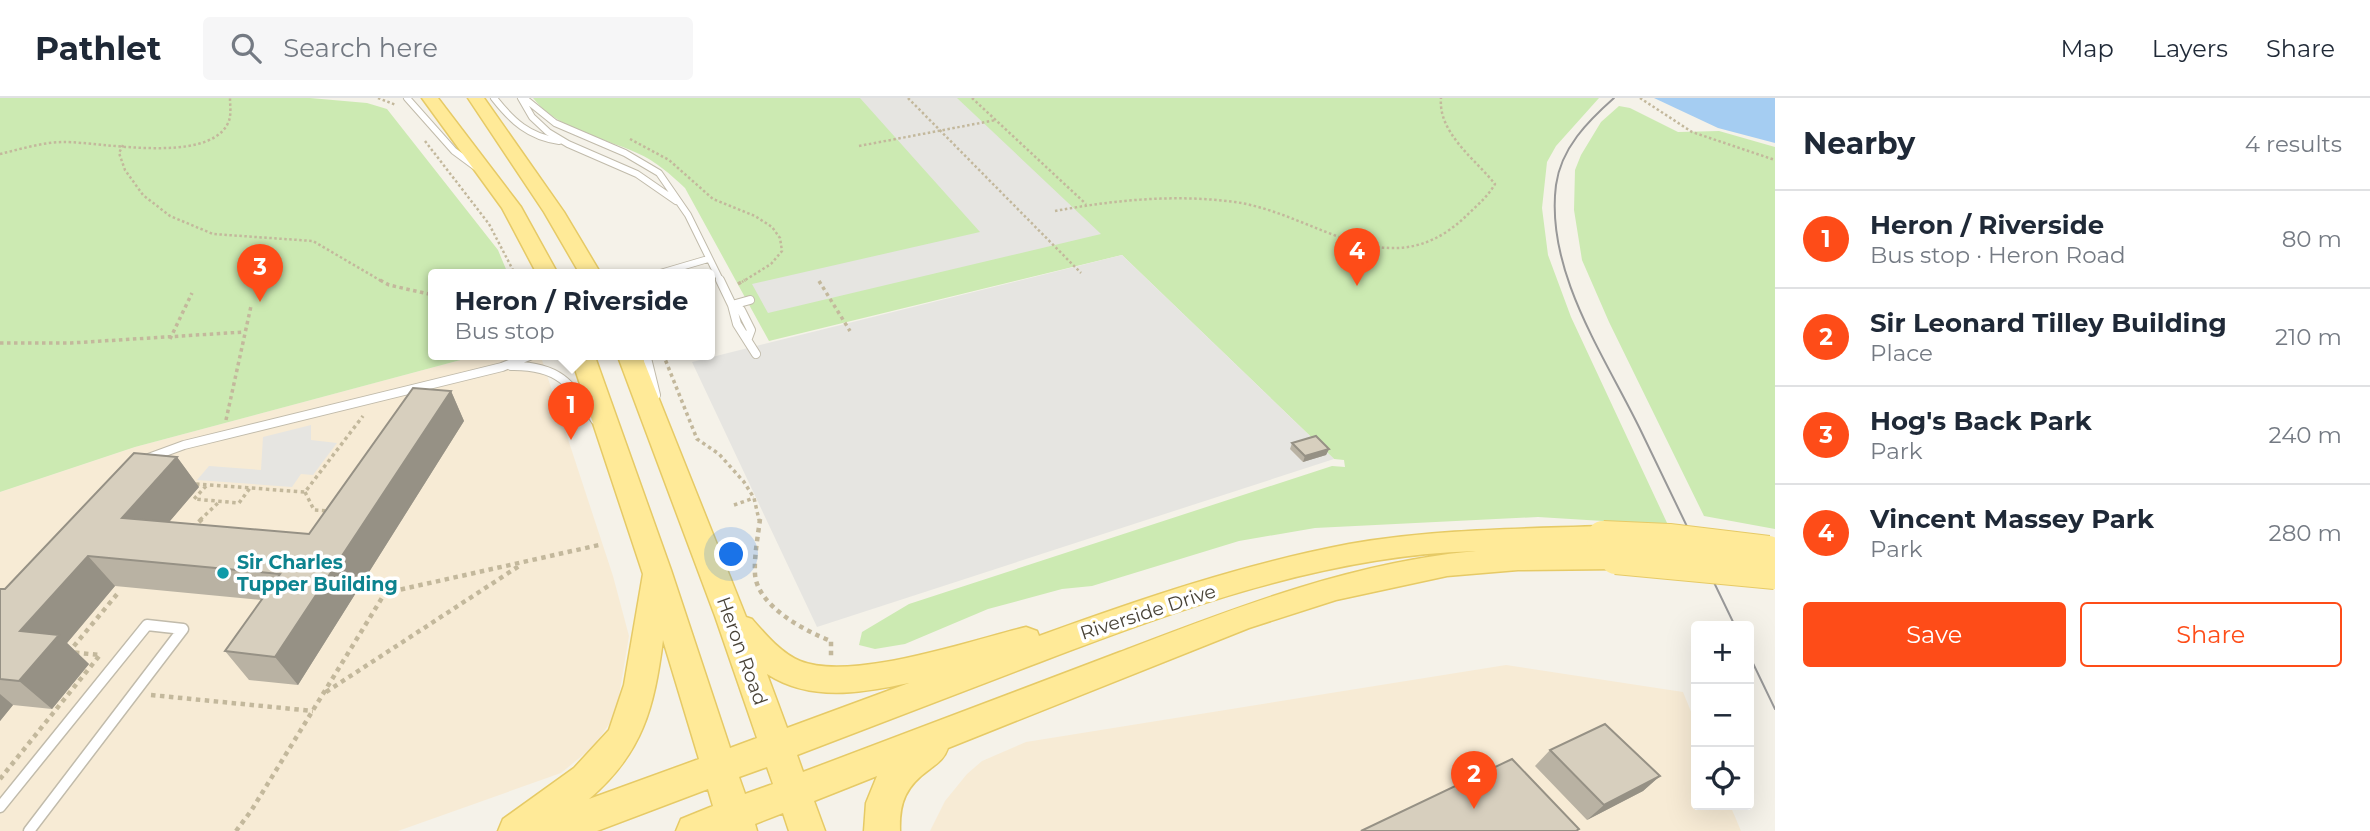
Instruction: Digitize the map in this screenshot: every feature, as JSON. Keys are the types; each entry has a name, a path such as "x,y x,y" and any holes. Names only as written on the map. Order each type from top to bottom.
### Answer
{"main road":[{"path":"430,98 511,207 545,269"},
{"path":"476,98 554,212 588,269"},
{"path":"584,360 656,570 737,823"},
{"name":"Heron Road","path":"631,360 730,616 807,831"},
{"name":"Riverside Drive","path":"551,831 1120,619 1272,572 1351,555 1457,541 1609,547 1773,559"},
{"name":"Riverside Drive","path":"694,831 737,823 792,792 1240,619 1336,588 1447,565 1609,547"},
{"path":"516,831 584,781 622,739 637,696 656,570"},
{"path":"730,616 762,653 795,675 828,679 870,676 929,666 988,648 1120,619"},
{"path":"882,831 881,817 886,790 905,765 966,727"}],"lane":[{"path":"407,98 454,151 482,171"},
{"path":"494,98 522,130 544,140 606,147"},
{"path":"522,98 533,121 564,142 639,172 682,207"},
{"path":"522,98 556,126 633,157 657,172 672,187 713,269"},
{"path":"674,269 708,259"},
{"path":"715,272 732,304 731,312 741,332 748,338 756,354"},
{"path":"732,304 750,300"},
{"path":"135,463 161,452 502,367 519,360"},
{"path":"647,360 671,461"},
{"path":"502,367 539,367 565,378 614,448"},
{"path":"0,807 146,625 183,629 29,831"}],"path":[{"path":"0,154 65,142 182,146 217,135 230,116 230,98"},
{"path":"378,98 402,110"},
{"path":"908,98 1081,273"},
{"path":"972,98 1086,204"},
{"path":"1055,211 1086,204 1147,200 1235,202 1258,207 1381,249 1396,250 1432,244 1481,202 1494,184 1453,136 1438,106 1441,98"},
{"path":"1640,98 1692,132 1775,160"},
{"path":"859,146 996,120"},
{"path":"422,138 489,224 512,269"},
{"path":"123,145 119,153 125,170 143,195 170,216 213,234 313,241 389,285 428,294"},
{"path":"818,281 850,331"},
{"path":"170,339 192,293"},
{"path":"222,436 251,306"},
{"path":"0,344 170,339 244,332"},
{"path":"665,360 697,439 719,454 744,482 754,498 760,513 755,576 761,591 789,621 804,631 831,641 830,664"},
{"path":"305,492 342,443"},
{"path":"196,484 305,492"},
{"path":"206,485 194,499 239,503 250,488"},
{"path":"305,492 314,510 336,511"},
{"path":"734,505 754,498"},
{"path":"187,535 219,502"},
{"path":"236,831 251,811 384,593 599,545"},
{"path":"323,693 523,563"},
{"path":"0,779 100,655 69,652 118,593"},
{"path":"136,694 313,710"}],"shaded area":[{"path":"860,98 957,98 1101,234 768,313 752,284 980,232"},
{"path":"1122,255 1334,459 817,627 692,362 715,360 715,356"},
{"path":"461,360 542,360 613,576 629,636 616,714 594,746 561,773 398,831 0,831 0,492 135,447"},
{"path":"311,425 311,440 337,443 313,475 301,474 292,487 197,480 209,466 261,470 263,437"},
{"path":"1506,665 1683,692 1691,712 1691,810 1732,810 1741,831 930,831 945,801 967,774 982,761 1026,742"}],"green space":[{"path":"0,98 310,98 367,103 387,109 498,250 506,269 428,269 428,360 461,360 135,447 0,492"},
{"path":"533,98 1599,98 1556,146 1547,162 1542,208 1548,255 1571,317 1668,525 1538,517 1315,528 1239,541 1092,586 1062,589 988,609 905,644 875,649 859,645 862,632 909,604 1332,466 1345,467 1344,460 1334,459 1122,255 769,341 685,188 651,160 581,132 555,118"},
{"path":"1619,106 1630,108 1678,132 1719,131 1775,147 1775,529 1704,516 1609,322 1582,260 1574,210 1575,170 1601,122"}],"water":[{"path":"1654,98 1775,98 1775,143 1718,128"}],"building":[{"path":"413,388 451,391 275,657 225,651 280,574 88,556 20,631 59,635 19,681 0,679 0,589 5,589 134,453 177,457 122,518 309,534"},
{"path":"1316,436 1329,449 1305,456 1292,443"},
{"path":"1605,724 1660,776 1604,805 1550,750"},
{"path":"1512,759 1579,829 1361,831"}],"tram line":[{"path":"1614,98 1577,136 1559,172 1555,217 1559,249 1580,312 1733,621"},
{"path":"1754,665 1775,709"}],"place":[{"name":"Vincent Massey Park","path":"1357,286"},
{"name":"Hog's Back Park","path":"260,302"},
{"name":"Heron / Riverside","path":"571,440"},
{"name":"Sir Charles Tupper Building","path":"223,573"},
{"name":"Sir Leonard Tilley Building","path":"1474,809"}]}
